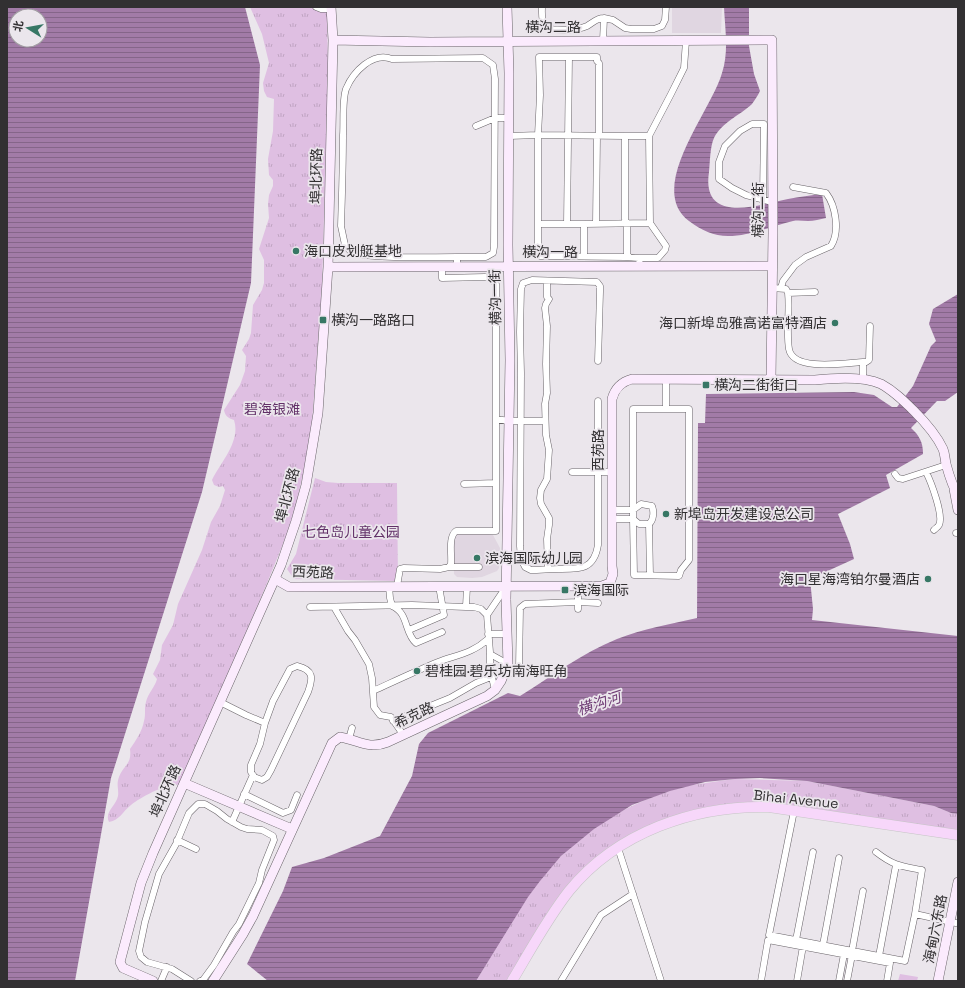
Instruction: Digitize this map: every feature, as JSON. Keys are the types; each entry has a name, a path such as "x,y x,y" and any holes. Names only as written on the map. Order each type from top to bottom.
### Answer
{"main road":[{"name":"Bihai Avenue","path":"512,981 550,918 570,890 601,860 628,841 665,823 703,812 732,808 755,807 958,835"},
{"name":"Bihai Avenue","path":"515,981 568,897 589,875 619,851 632,843 678,822 705,815 736,810 794,812 958,839"}],"street":[{"path":"316,7 321,9 331,8"},
{"name":"横沟一街","path":"507,7 510,360 507,586"},
{"path":"542,7 543,22 546,27 552,29 570,30 587,26 594,20 604,18 613,20 625,28 654,29 662,26 665,20 666,7"},
{"name":"埠北环路","path":"153,981 123,968 120,962 147,868 275,579 289,542 304,491 314,438 320,383 328,267 333,40 331,8"},
{"path":"603,41 604,18"},
{"name":"横沟二路","path":"333,40 772,40"},
{"name":"横沟二街","path":"772,40 768,145 772,202 772,266 776,288 772,379"},
{"path":"596,224 599,63 597,61 597,57 539,57 538,254 540,256 629,257 639,262 658,258 665,250 666,246 650,223 649,136 672,94 684,68 686,41"},
{"path":"386,57 392,59 479,58 486,60 493,65 495,118 493,253 486,256 457,257 390,257 352,253 345,245 341,226 343,160 346,90 354,76 371,60 386,57"},
{"path":"567,224 568,57"},
{"path":"476,126 495,118 509,118"},
{"path":"763,198 768,145 764,124 752,124 740,131 725,146 719,162 719,179 746,195 763,198 772,202"},
{"path":"509,136 649,136"},
{"path":"625,136 625,219 627,224 627,254 629,257"},
{"path":"331,160 343,160"},
{"path":"776,288 783,282 795,265 831,246 836,232 834,214 829,197 826,193 793,187"},
{"path":"538,224 650,223"},
{"path":"584,224 584,256"},
{"path":"457,257 457,266"},
{"name":"横沟一路","path":"328,267 509,266 639,262 772,266"},
{"path":"442,266 442,278 484,277 492,279 496,284 496,531 456,531 452,538 450,567"},
{"path":"598,361 600,286 597,282 527,281 523,283 520,332 520,546 521,559 525,567 531,570 579,570 588,565 595,557 598,545 598,401"},
{"path":"548,281 547,297 549,299 545,308 547,326 547,393 545,404 545,421 549,450 547,479 540,490 540,504 549,518 546,539 548,569"},
{"path":"776,288 786,289 788,293 789,351 795,358 806,364 866,362 869,360 870,326"},
{"path":"788,293 815,292"},
{"path":"863,362 863,380"},
{"path":"666,379 666,409"},
{"name":"西苑路","path":"275,579 289,587 602,586 610,583 613,574 612,405 614,393 621,384 629,380 863,380 880,384 901,398 929,425 944,452 946,465 956,492 958,510"},
{"path":"633,409 666,409 689,409 689,560 681,570 679,576 634,575 633,409"},
{"path":"496,419 509,421 545,421"},
{"path":"895,474 898,478 903,479 946,465"},
{"path":"572,472 612,472"},
{"path":"926,472 938,505 940,521 939,525 934,530"},
{"path":"464,484 496,484"},
{"path":"612,514 633,510 641,504 652,506 652,522 649,524 650,575"},
{"path":"612,514 633,519 640,524 649,524"},
{"path":"442,632 416,644 414,641 400,610 392,606 390,598 400,569 478,567"},
{"path":"408,630 444,615 439,586"},
{"path":"466,606 468,586"},
{"path":"495,690 491,677 487,616 507,586"},
{"name":"希克路","path":"348,739 363,744 377,746 481,699 495,690 504,675 508,664 507,586"},
{"path":"578,586 578,609"},
{"path":"504,675 514,672 518,668 520,608 525,604 578,602 598,603"},
{"path":"310,607 474,606 481,609 487,616"},
{"path":"334,607 369,664 374,706 380,714 391,717 400,730 402,736"},
{"path":"373,691 454,656 470,652 480,647 488,637 507,634"},
{"path":"490,654 508,664"},
{"path":"297,666 308,670 312,676 308,692 271,770 267,777 262,780 253,775 251,772 251,765 260,744 265,723 277,694 290,669 297,666"},
{"path":"393,721 450,698 476,683 491,677"},
{"path":"450,698 457,710"},
{"path":"220,702 265,723"},
{"path":"213,981 253,916 332,743 340,737 348,739 352,728"},
{"path":"232,822 253,775"},
{"path":"184,783 241,799 283,813 291,810 297,795"},
{"path":"241,799 292,829"},
{"path":"191,981 178,972 167,967 147,962 139,951 144,922 159,874 168,859 189,813 198,804 206,804 232,822 247,829 262,830 273,836 274,840 262,870 259,883 240,924 233,932 214,965 203,980 200,981"},
{"path":"761,981 794,812"},
{"path":"177,840 196,849"},
{"path":"619,851 661,981"},
{"path":"796,940 813,852"},
{"path":"769,938 844,954 852,953 879,956 905,961 922,870 896,865 876,852"},
{"path":"823,946 839,858"},
{"path":"879,956 896,865"},
{"name":"海甸六东路","path":"945,981 955,919 958,882"},
{"path":"847,981 863,891"},
{"path":"561,981 602,915 633,894"},
{"path":"915,914 955,919"},
{"name":"海甸六东路","path":"938,981 955,919"},
{"path":"769,938 796,940 890,963 887,981"},
{"path":"797,981 803,946"},
{"path":"839,981 844,954"},
{"path":"161,981 167,967"}],"shaded area":[{"path":"672,7 722,7 721,33 672,33"},
{"name":"滨海国际幼儿园","path":"456,534 493,535 500,548 499,568 497,571 482,577 457,577 454,574 453,539"}],"green space":[{"name":"碧海银滩","path":"250,7 327,7 328,73 322,288 312,423 305,465 288,532 258,605 179,785 161,788 141,798 116,819 109,822 109,812 118,796 119,777 129,761 130,749 142,729 147,699 157,679 153,674 160,660 162,645 173,625 178,604 202,550 211,522 220,506 225,490 223,486 219,487 214,485 212,480 229,451 235,436 234,420 225,414 224,410 240,385 245,371 246,356 242,350 251,333 253,305 262,290 264,283 264,260 259,249 269,218 269,195 273,186 273,180 269,175 268,159 273,131 274,99 267,97 264,91 263,83 269,63 262,34"},
{"name":"七色岛儿童公园","path":"315,478 326,482 338,483 397,483 398,581 294,579 287,569 296,554"},
{"path":"735,779 807,781 934,806 951,813 958,814 958,835 939,831 732,808 676,819 628,841 582,877 512,981 476,981 530,893 553,864 569,848 605,821 645,800 687,786"},
{"path":"900,974 918,977 917,981 898,981"}],"water":[{"path":"7,7 245,7 260,65 251,283 202,492 111,778 75,981 7,981"},
{"path":"724,7 749,7 749,46 754,74 760,91 752,104 726,123 717,132 710,155 709,189 714,199 723,205 735,208 762,205 792,198 822,194 826,218 810,221 793,221 736,236 723,236 703,230 689,221 677,207 674,189 677,169 685,148 716,89 724,65 726,40"},
{"name":"横沟河","path":"958,294 958,392 945,401 937,401 911,428 920,439 923,454 886,475 890,488 838,514 850,544 854,559 810,579 813,609 812,620 958,636 958,814 951,813 934,806 807,781 760,778 705,782 670,791 632,805 594,829 561,856 528,897 476,981 268,981 247,964 283,891 292,867 324,858 380,836 412,776 419,744 428,733 508,693 520,696 567,665 617,639 627,635 697,618 698,423 705,423 706,394 854,392 874,395 892,407 897,407 913,386 931,346 936,341 929,324 933,309"}],"place":[{"name":"海口皮划艇基地","path":"296,251"},
{"name":"横沟一路路口","path":"323,320"},
{"name":"海口新埠岛雅高诺富特酒店","path":"835,323"},
{"name":"横沟二街街口","path":"706,385"},
{"name":"新埠岛开发建设总公司","path":"666,514"},
{"name":"滨海国际幼儿园","path":"477,558"},
{"name":"海口星海湾铂尔曼酒店","path":"928,579"},
{"name":"滨海国际","path":"565,590"},
{"name":"碧桂园·碧乐坊南海旺角","path":"417,671"}]}
